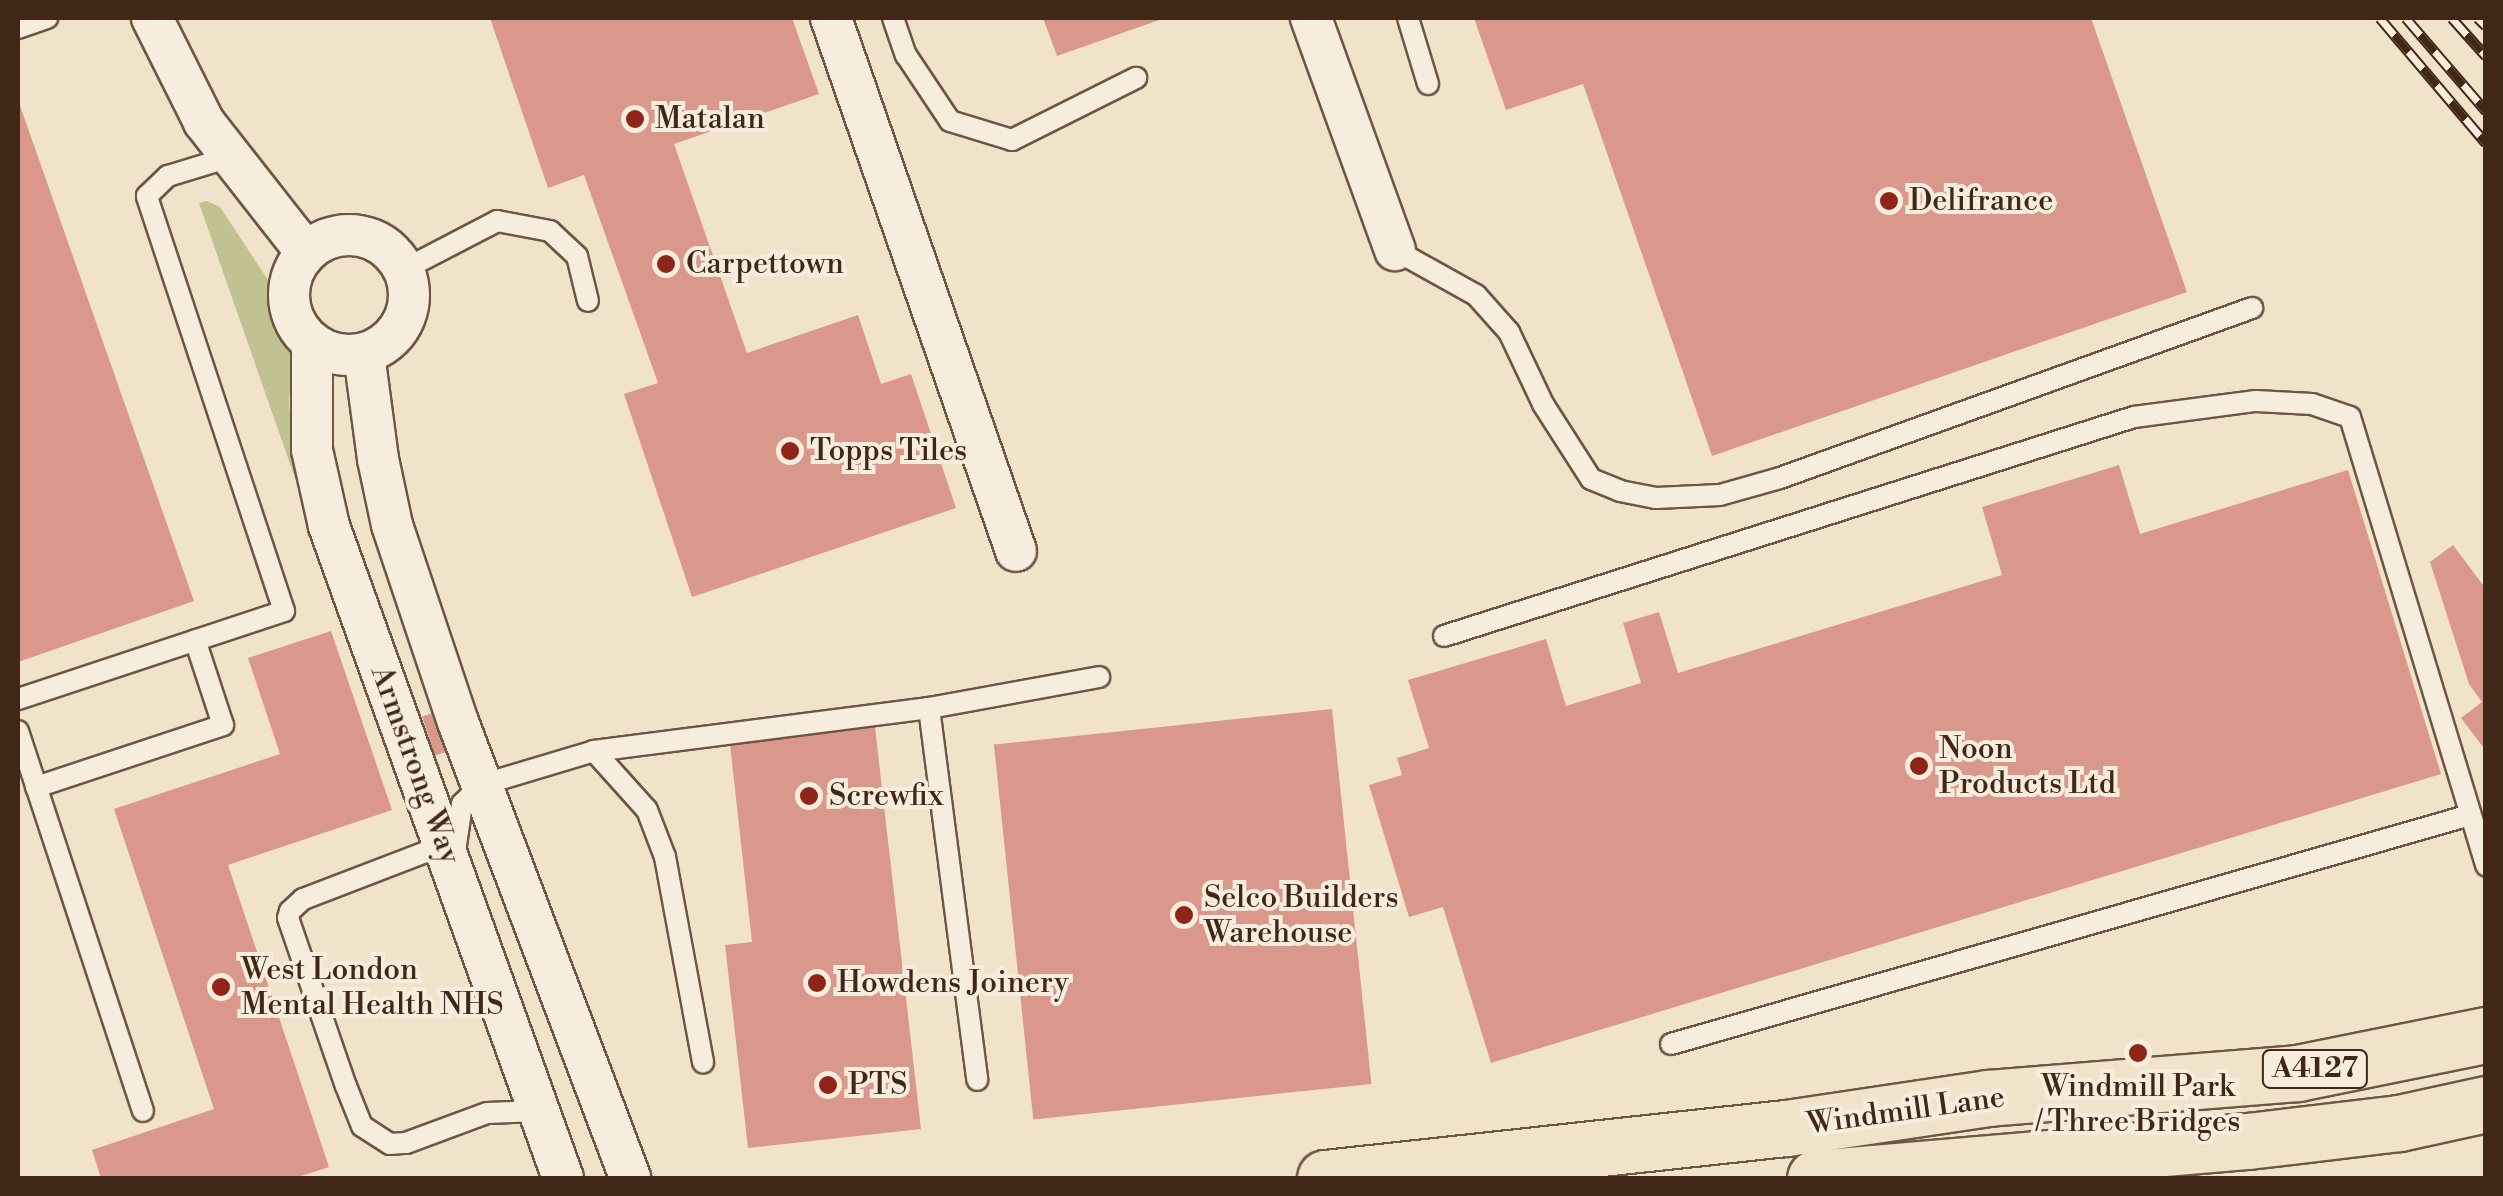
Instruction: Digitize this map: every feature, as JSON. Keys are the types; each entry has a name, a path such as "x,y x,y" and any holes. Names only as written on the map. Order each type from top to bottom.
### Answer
{"main road":[{"name":"Windmill Lane","path":"1324,1178 1787,1128 1902,1110 2124,1085 2297,1073 2486,1035"},
{"name":"Windmill Lane","path":"1815,1178 1910,1174 2248,1141 2398,1123 2486,1104"}],"street":[{"path":"152,18 204,122 306,252 322,242 359,236 392,254 403,270 408,304 403,321 380,347 364,354 328,352 312,343"},
{"path":"831,18 1016,551"},
{"path":"1312,18 1395,250"},
{"name":"Armstrong Way","path":"306,252 294,269 289,288 298,328 312,343 312,450 329,526 563,1178"},
{"name":"Armstrong Way","path":"364,354 378,459 392,525 481,785 630,1178"},
{"path":"1902,1110 1910,1174"}],"lane":[{"path":"18,28 47,18"},
{"path":"893,18 906,55 950,121 1012,140 1136,78"},
{"path":"1408,18 1428,84"},
{"path":"18,698 284,611 148,196 168,176 230,157"},
{"path":"403,270 497,221 550,231 578,256 588,301"},
{"path":"1395,250 1476,295 1509,332 1551,417 1592,479 1656,498 1720,495 1780,478 2252,308"},
{"path":"1444,636 2134,417 2256,401 2312,404 2350,417 2486,866"},
{"path":"36,787 223,725 195,640"},
{"path":"540,1111 487,1113 406,1143 390,1144 362,1126 288,918 290,912 302,899 448,857 462,804 481,785 594,751 930,708 1099,677"},
{"path":"930,708 978,1080"},
{"path":"18,731 143,1111"},
{"path":"594,751 646,810 665,858 703,1063"},
{"path":"1671,1044 2470,815"}],"green space":[{"path":"207,201 220,207 289,312 295,331 289,403 296,481 199,203"}],"building":[{"path":"490,18 792,18 819,94 674,144 747,353 858,315 881,384 911,374 956,508 692,597 624,394 658,383 584,175 548,188"},
{"path":"1043,18 1165,18 1057,56"},
{"name":"Delifrance","path":"1474,18 2091,18 2187,292 1712,456 1583,84 1506,110"},
{"path":"18,100 194,601 18,662"},
{"name":"Noon Products Ltd","path":"2119,465 2140,534 2348,470 2441,774 1491,1063 1443,907 1409,917 1369,785 1402,775 1397,758 1429,748 1408,680 1546,639 1566,706 1641,683 1623,623 1659,612 1678,673 2002,575 1982,507"},
{"path":"2453,545 2486,589 2486,751 2461,718 2482,702 2469,684 2430,562"},
{"name":"West London Mental Health NHS","path":"331,631 392,810 228,865 329,1167 295,1178 101,1178 92,1150 214,1109 114,809 280,754 248,658"},
{"path":"445,709 458,748 435,755 422,716"},
{"name":"Selco Builders Warehouse","path":"1332,709 1371,1084 1033,1119 994,745"},
{"path":"875,727 921,1129 748,1148 725,945 752,942 730,744"}],"railway":[{"path":"2380,18 2486,143"},
{"path":"2406,18 2486,111"},
{"path":"2452,18 2486,56"},
{"path":"2478,18 2486,26"}],"place":[{"name":"Matalan","path":"635,119"},
{"name":"Delifrance","path":"1889,201"},
{"name":"Carpettown","path":"666,264"},
{"name":"Topps Tiles","path":"790,451"},
{"name":"Noon Products Ltd","path":"1919,766"},
{"name":"Screwfix","path":"809,796"},
{"name":"Selco Builders Warehouse","path":"1184,915"},
{"name":"Howdens Joinery","path":"817,983"},
{"name":"West London Mental Health NHS","path":"221,987"},
{"name":"Windmill Park / Three Bridges","path":"2138,1053"},
{"name":"PTS","path":"828,1085"}]}
